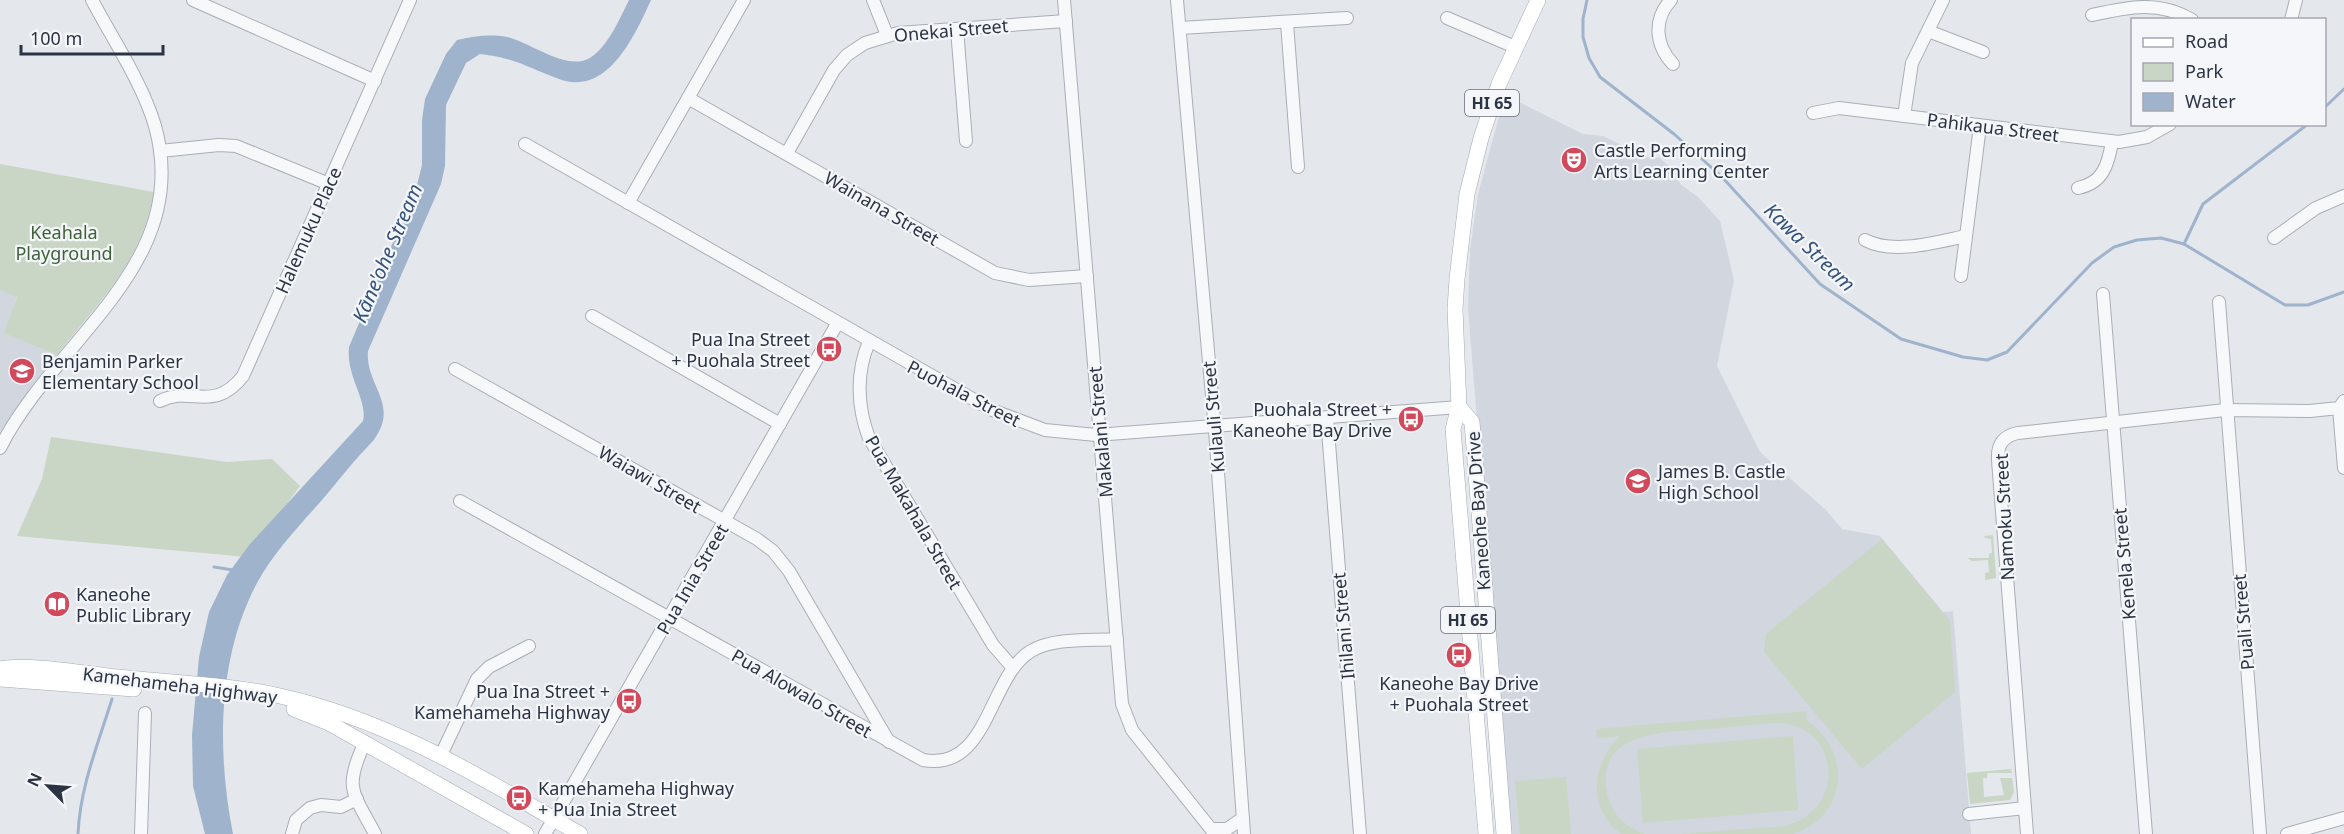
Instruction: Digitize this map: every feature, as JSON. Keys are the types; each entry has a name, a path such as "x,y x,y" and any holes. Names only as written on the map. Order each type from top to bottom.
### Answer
{"main road":[{"name":"Kaneohe Bay Drive","path":"1486,834 1453,429 1459,407 1455,309 1463,223 1481,138 1515,47 1538,0"},
{"name":"Kaneohe Bay Drive","path":"1459,407 1472,422 1504,834"},
{"path":"1462,543 1480,541"},
{"name":"Kamehameha Highway","path":"0,669 43,670 234,692 307,703 377,726 441,755 580,834"},
{"name":"Kamehameha Highway","path":"0,679 189,688"},
{"name":"Kamehameha Highway","path":"234,692 300,711 365,742 526,834"},
{"path":"365,742 377,726"}],"street":[{"path":"0,448 28,403 138,263 152,234 160,202 160,152 149,110 92,0"},
{"path":"193,0 375,81"},
{"name":"Halemuku Place","path":"160,401 173,396 213,397 227,391 243,376 410,0"},
{"path":"628,204 744,0"},
{"path":"873,0 887,35"},
{"name":"Makalani Street","path":"1064,0 1122,704 1127,722 1214,832"},
{"name":"Kulauli Street","path":"1177,0 1214,426 1244,834"},
{"path":"1671,0 1661,15 1658,29 1663,51 1673,64"},
{"path":"1904,116 1909,71 1943,0"},
{"path":"2292,18 2296,0"},
{"path":"2092,15 2145,6 2174,11 2188,18"},
{"path":"1180,28 1347,18"},
{"path":"1447,18 1515,47"},
{"name":"Onekai Street","path":"787,153 828,79 840,63 865,43 887,35 1066,21"},
{"path":"1287,23 1298,167"},
{"path":"957,29 966,141"},
{"path":"1928,31 1983,52"},
{"name":"Wainana Street","path":"688,98 995,273 1029,280 1087,276"},
{"name":"Pahikaua Street","path":"1813,114 1839,108 2112,142 2139,140 2166,126"},
{"path":"1961,276 1980,126"},
{"path":"2078,188 2091,184 2102,175 2109,162 2112,142"},
{"name":"Puohala Street","path":"525,144 837,324 1018,422 1062,433 1101,435 1459,407"},
{"path":"160,152 219,145 236,146 329,184"},
{"path":"2274,238 2316,208 2344,196"},
{"path":"1865,240 1888,246 1936,242 1966,236"},
{"name":"Kenela Street","path":"2103,294 2146,834"},
{"name":"Puali Street","path":"2219,302 2225,410 2260,834"},
{"path":"592,316 780,424"},
{"name":"Pua Inia Street","path":"545,834 837,324"},
{"name":"Pua Makahala Street","path":"869,342 859,374 862,411 869,438 993,645 1013,668"},
{"name":"Waiawi Street","path":"455,369 766,545 785,565 890,743"},
{"path":"2342,404 2344,468"},
{"name":"Namoku Street","path":"2027,834 1998,448 2004,439 2013,434 2225,410 2310,411 2342,404"},
{"name":"Ihilani Street","path":"1326,418 1360,834"},
{"name":"Pua Alowalo Street","path":"460,501 670,617 916,758 930,762 945,760 959,754 974,739 1013,668 1029,652 1044,645 1117,639"},
{"path":"441,755 477,679 489,666 529,646"},
{"path":"141,834 145,713"},
{"path":"365,742 351,778 353,795 375,834"},
{"path":"291,834 296,820 310,808 321,805 341,807 357,800"},
{"path":"1970,813 2025,808"},
{"path":"1214,832 1227,829 1243,818"},
{"path":"2287,834 2344,818"}],"shaded area":[{"name":"James B. Castle High School","path":"1505,95 1583,134 1603,136 1647,157 1660,158 1677,174 1680,184 1698,197 1720,221 1734,280 1717,366 1760,452 1826,510 1842,529 1880,536 1943,612 1953,611 1971,834 1510,834 1468,308 1470,250 1478,194"},
{"name":"Benjamin Parker Elementary School","path":"0,290 17,296 5,333 57,355 22,399 0,432"}],"green space":[{"name":"Keahala Playground","path":"0,164 154,192 140,239 129,260 117,280 57,355 4,333 17,297 0,290"},
{"path":"51,437 227,462 272,459 300,486 247,557 17,536 42,479"},
{"path":"1993,535 1996,578 1985,580 1985,573 1989,572 1988,560 1972,561 1967,558 1989,558 1989,554 1992,553 1991,539 1984,536"},
{"path":"1882,539 1950,621 1955,692 1862,769 1764,652 1766,634"},
{"path":"1806,711 1807,721 1822,734 1832,749 1837,765 1838,782 1833,799 1824,814 1811,826 1793,834 1679,834 1785,826 1804,818 1818,805 1826,789 1829,772 1826,755 1817,740 1803,729 1783,723 1674,731 1636,739 1621,747 1611,759 1606,775 1608,797 1613,810 1627,825 1645,834 1621,834 1602,812 1597,786 1599,773 1610,747 1620,736 1597,738 1596,729"},
{"path":"1793,736 1798,810 1643,823 1637,749"},
{"path":"2011,769 2012,773 1987,773 1987,778 1983,778 1984,797 2004,795 2000,778 2012,778 2014,792 2010,800 1970,804 1967,773"},
{"path":"1566,777 1571,834 1520,834 1515,781"}],"water":[{"path":"629,0 651,0 628,45 605,71 592,79 576,82 559,79 513,61 480,54 466,63 446,105 445,166 441,184 368,351 371,375 383,405 384,416 381,428 373,441 279,550 257,583 244,612 234,642 224,706 224,771 233,834 205,834 193,786 192,735 199,657 209,612 227,575 250,544 363,421 364,413 351,368 349,347 417,185 422,165 422,120 425,99 446,54 457,40 494,36 517,40 563,60 585,60 600,50"}],"waterway":[{"name":"Kawa Stream","path":"1587,0 1583,19 1583,37 1589,58 1600,77 1674,134 1721,176 1820,284 1901,339 1963,357 1987,360 2007,352 2092,263 2114,247 2137,240 2161,238 2184,244 2203,204 2305,126"},
{"name":"Kawa Stream","path":"2326,106 2344,89"},
{"path":"2184,244 2285,305 2308,305 2344,292"},
{"path":"214,567 233,570"},
{"path":"78,834 86,782 112,699"}],"place":[{"name":"Castle Performing Arts Learning Center","path":"1574,160"},
{"name":"Pua Ina Street + Puohala Street","path":"829,349"},
{"name":"Benjamin Parker Elementary School","path":"22,371"},
{"name":"Puohala Street + Kaneohe Bay Drive","path":"1411,419"},
{"name":"James B. Castle High School","path":"1638,481"},
{"name":"Kaneohe Public Library","path":"57,604"},
{"name":"Kaneohe Bay Drive + Puohala Street","path":"1459,655"},
{"name":"Pua Ina Street + Kamehameha Highway","path":"629,701"},
{"name":"Kamehameha Highway + Pua Inia Street","path":"519,798"}],"water label":[{"name":"Kāne'ohe Stream","path":"387,253"}]}
